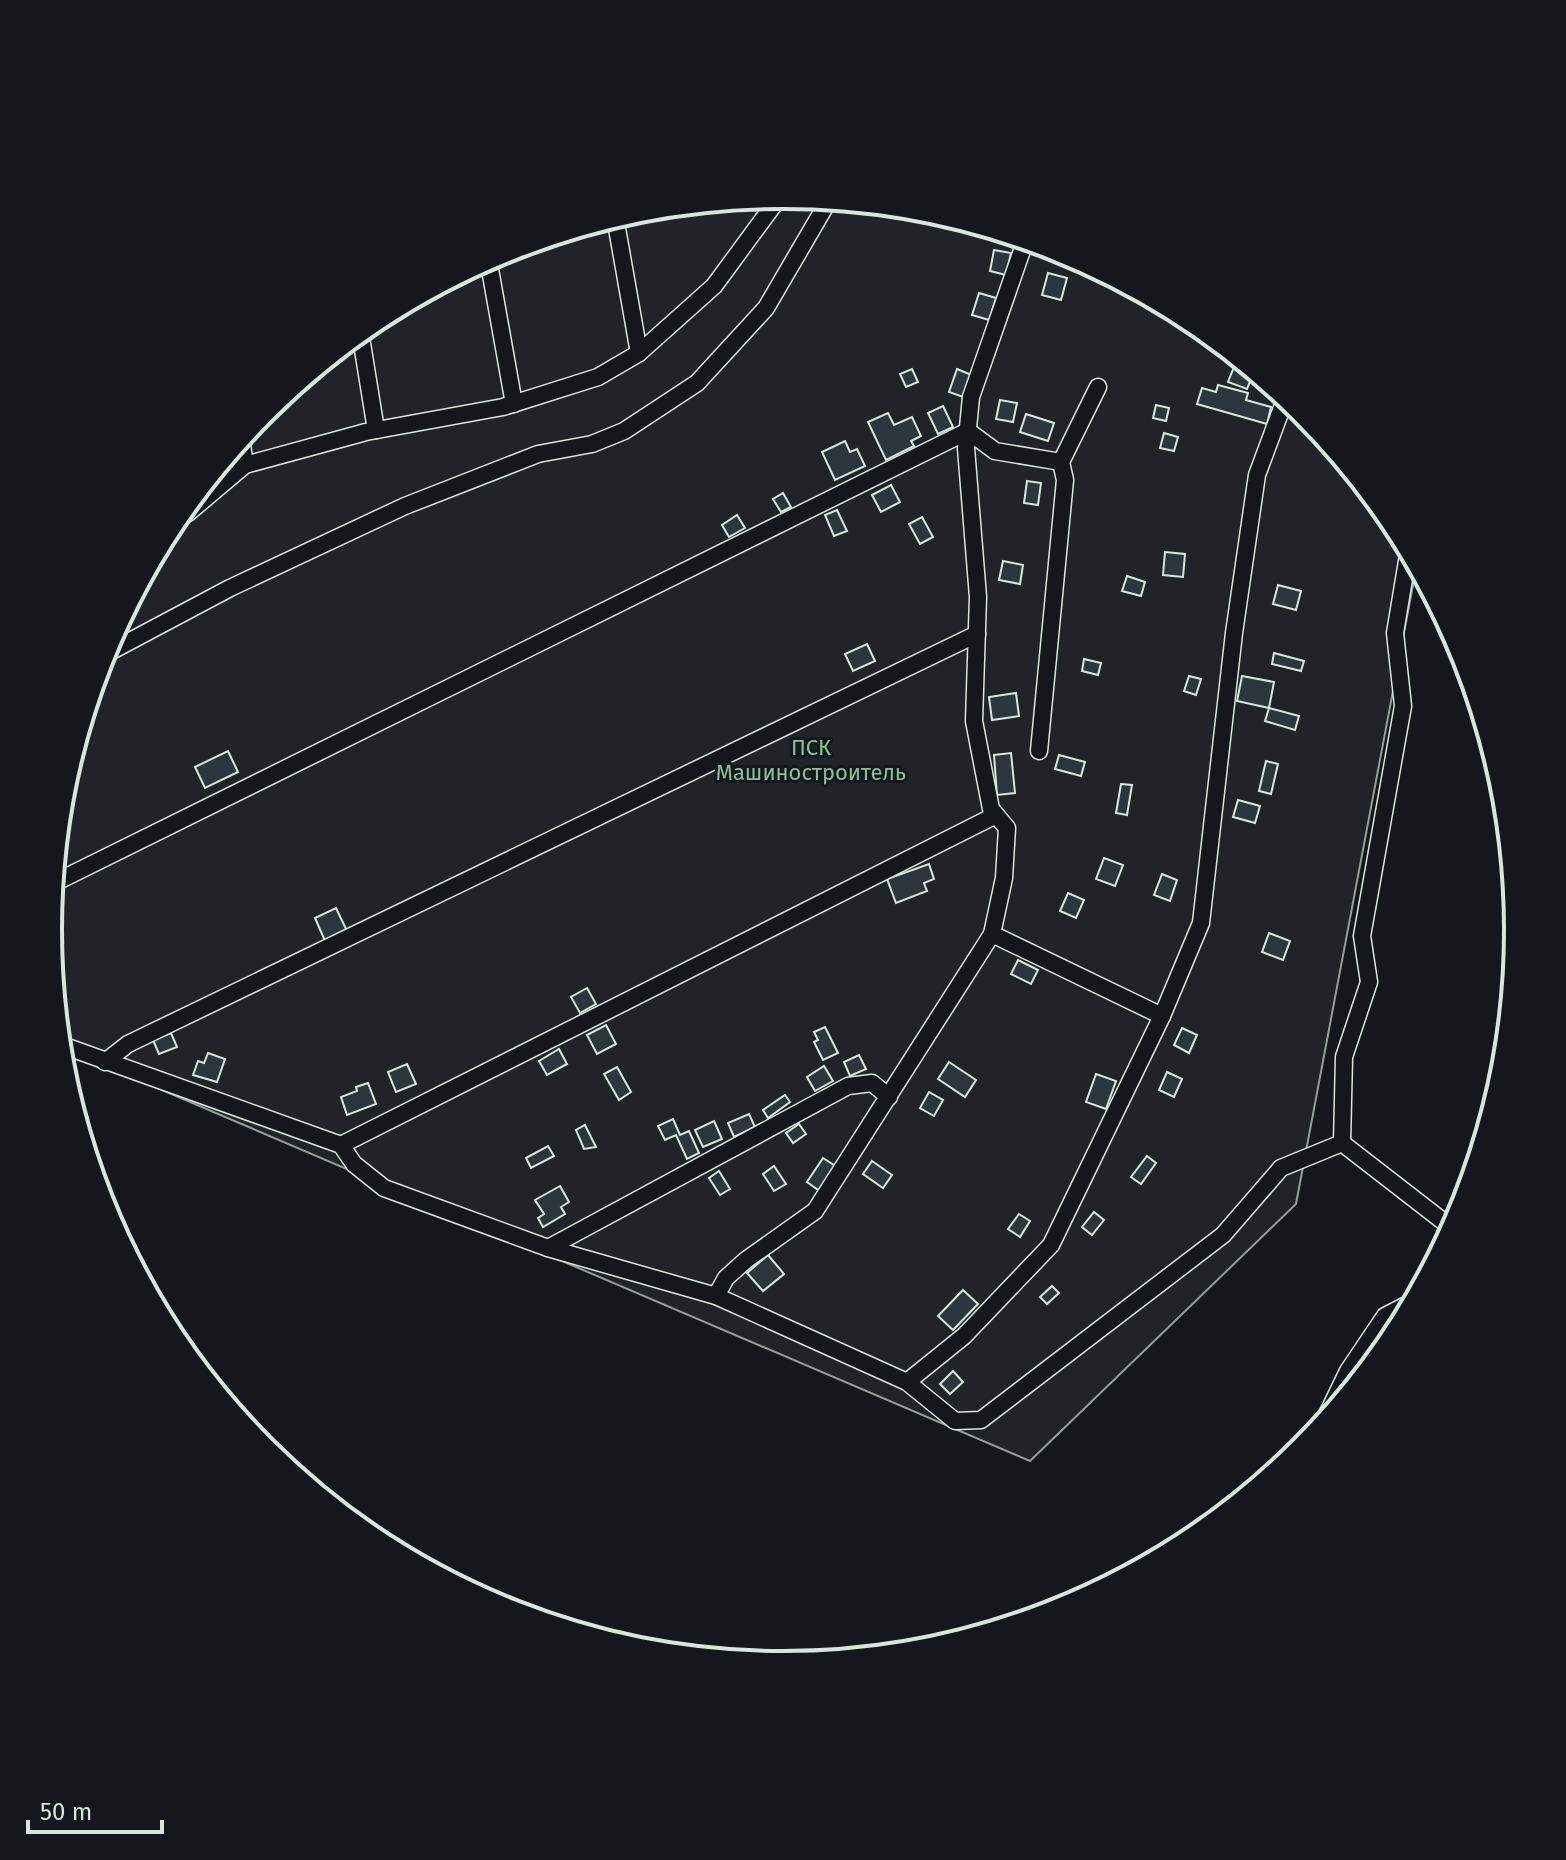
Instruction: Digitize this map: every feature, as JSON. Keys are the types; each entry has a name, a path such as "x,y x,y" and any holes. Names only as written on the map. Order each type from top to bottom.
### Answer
{"street":[{"path":"206,498 245,465 376,430 514,404 598,377 639,353 714,286 770,210"},
{"path":"120,646 230,588 405,506 538,454 592,444 624,431 697,383 766,308 823,211"},
{"path":"617,229 639,353"},
{"path":"716,1296 726,1278 746,1260 815,1211 992,934 1004,878 1007,828 991,809 974,721 978,597 966,448 971,397 1022,250"},
{"path":"490,271 514,404"},
{"path":"362,345 376,430"},
{"path":"1039,751 1065,480 1061,462 1098,387"},
{"path":"907,1382 964,1336 1051,1245 1162,1016 1201,923 1234,633 1257,475 1281,409"},
{"path":"968,431 995,451 1061,462"},
{"path":"64,878 968,431"},
{"path":"243,453 245,465"},
{"path":"1342,1143 1344,1057 1369,982 1362,936 1403,706 1395,633 1406,568"},
{"path":"105,1062 128,1044 977,634"},
{"path":"341,1145 996,815"},
{"path":"992,934 1162,1016"},
{"path":"72,1049 341,1145 354,1164 384,1188 548,1248 716,1296 907,1382 955,1421 981,1420 1223,1235 1281,1168 1342,1143"},
{"path":"548,1248 848,1086 872,1083 889,1097"},
{"path":"1342,1143 1442,1221"},
{"path":"1341,1386 1385,1316 1394,1311"},
{"path":"1385,1316 1389,1319"}],"green space":[{"name":"ПСК Машиностроитель","path":"783,209 877,215 924,223 1015,247 1102,283 1144,306 1222,358 1258,388 1293,420 1355,491 1414,582 1296,1204 1030,1461 73,1052 62,930 68,836 76,789 100,698 136,611 184,529 211,491 273,420 344,358 382,331 464,283 551,247 596,234 689,215 736,211"}],"building":[{"path":"994,250 1011,253 1006,275 990,271"},
{"path":"1048,273 1067,278 1061,300 1042,295"},
{"path":"979,293 996,298 989,320 972,315"},
{"path":"1234,368 1250,381 1247,389 1228,382"},
{"path":"912,369 918,382 906,387 900,374"},
{"path":"957,369 974,376 966,398 949,392"},
{"path":"1218,385 1248,393 1246,400 1271,407 1267,424 1197,404 1202,388 1216,392"},
{"path":"1000,400 1017,403 1013,422 996,419"},
{"path":"1156,405 1169,408 1166,421 1153,418"},
{"path":"943,406 953,427 938,434 928,413"},
{"path":"888,413 894,425 912,417 921,436 911,441 914,446 886,460 868,422"},
{"path":"1026,414 1054,423 1048,441 1020,432"},
{"path":"1164,433 1178,437 1174,451 1160,448"},
{"path":"845,441 850,452 857,449 865,466 835,480 822,452"},
{"path":"1027,481 1041,483 1038,505 1024,503"},
{"path":"891,485 900,502 881,512 872,495"},
{"path":"783,493 791,507 781,512 773,499"},
{"path":"837,510 847,531 834,536 825,515"},
{"path":"737,515 745,528 729,537 722,525"},
{"path":"922,517 933,537 920,544 909,524"},
{"path":"1165,552 1185,554 1183,577 1163,575"},
{"path":"1003,561 1023,565 1020,584 999,580"},
{"path":"1127,576 1145,582 1141,596 1122,591"},
{"path":"1278,585 1301,591 1296,610 1273,604"},
{"path":"867,644 875,661 853,671 845,654"},
{"path":"1274,653 1304,661 1301,671 1272,664"},
{"path":"1084,659 1101,663 1098,675 1082,671"},
{"path":"1189,676 1201,679 1196,695 1184,691"},
{"path":"1242,676 1274,682 1269,708 1237,701"},
{"path":"1016,693 1019,716 992,720 989,697"},
{"path":"1269,708 1299,716 1295,730 1265,721"},
{"path":"228,751 238,772 205,788 195,767"},
{"path":"1011,753 1015,793 997,795 994,755"},
{"path":"1059,755 1085,762 1081,776 1055,769"},
{"path":"1266,761 1278,764 1271,794 1259,791"},
{"path":"1121,784 1132,785 1127,815 1116,813"},
{"path":"1238,800 1260,806 1255,823 1233,817"},
{"path":"1104,858 1123,865 1115,886 1096,879"},
{"path":"929,864 934,879 924,883 927,891 896,903 887,879"},
{"path":"1162,874 1177,880 1170,901 1154,895"},
{"path":"1068,893 1084,900 1076,918 1060,911"},
{"path":"336,908 347,931 325,941 315,918"},
{"path":"1269,933 1290,941 1283,960 1262,952"},
{"path":"1018,960 1038,970 1031,984 1011,974"},
{"path":"587,988 596,1004 580,1013 571,997"},
{"path":"606,1025 616,1044 597,1054 587,1035"},
{"path":"825,1027 838,1053 823,1060 814,1042 818,1040 814,1032"},
{"path":"1182,1028 1197,1035 1189,1053 1174,1045"},
{"path":"171,1033 177,1047 159,1054 153,1040"},
{"path":"559,1049 567,1064 547,1075 539,1061"},
{"path":"208,1053 225,1059 217,1082 193,1075 198,1061 204,1063"},
{"path":"859,1055 866,1069 850,1076 844,1062"},
{"path":"949,1062 976,1080 965,1097 938,1079"},
{"path":"407,1064 416,1084 396,1092 388,1072"},
{"path":"824,1066 833,1081 815,1091 807,1077"},
{"path":"617,1067 631,1092 619,1100 604,1074"},
{"path":"1167,1072 1182,1079 1174,1097 1159,1090"},
{"path":"1096,1074 1116,1081 1106,1109 1086,1102"},
{"path":"368,1083 376,1104 347,1115 341,1097"},
{"path":"929,1092 943,1100 934,1116 920,1108"},
{"path":"785,1095 790,1102 768,1118 763,1110"},
{"path":"749,1114 755,1127 734,1137 728,1123"},
{"path":"673,1119 680,1135 689,1131 699,1153 687,1159 676,1135 665,1140 658,1126"},
{"path":"714,1121 722,1139 703,1147 695,1130"},
{"path":"799,1124 806,1134 793,1143 786,1133"},
{"path":"585,1125 596,1147 584,1149 576,1130"},
{"path":"548,1146 554,1156 531,1168 526,1158"},
{"path":"1147,1156 1156,1163 1141,1184 1131,1177"},
{"path":"823,1158 837,1167 821,1192 807,1182"},
{"path":"872,1161 892,1175 883,1188 863,1174"},
{"path":"774,1166 786,1184 774,1191 763,1174"},
{"path":"719,1171 730,1189 720,1195 709,1178"},
{"path":"560,1186 569,1202 561,1207 565,1214 543,1227 538,1218 544,1214 535,1200"},
{"path":"1094,1212 1104,1220 1092,1235 1082,1227"},
{"path":"1019,1214 1030,1221 1020,1237 1008,1229"},
{"path":"768,1255 784,1274 763,1291 747,1273"},
{"path":"1052,1286 1059,1293 1047,1304 1040,1297"},
{"path":"963,1290 978,1304 953,1330 938,1316"},
{"path":"953,1371 963,1382 950,1394 940,1384"}]}
